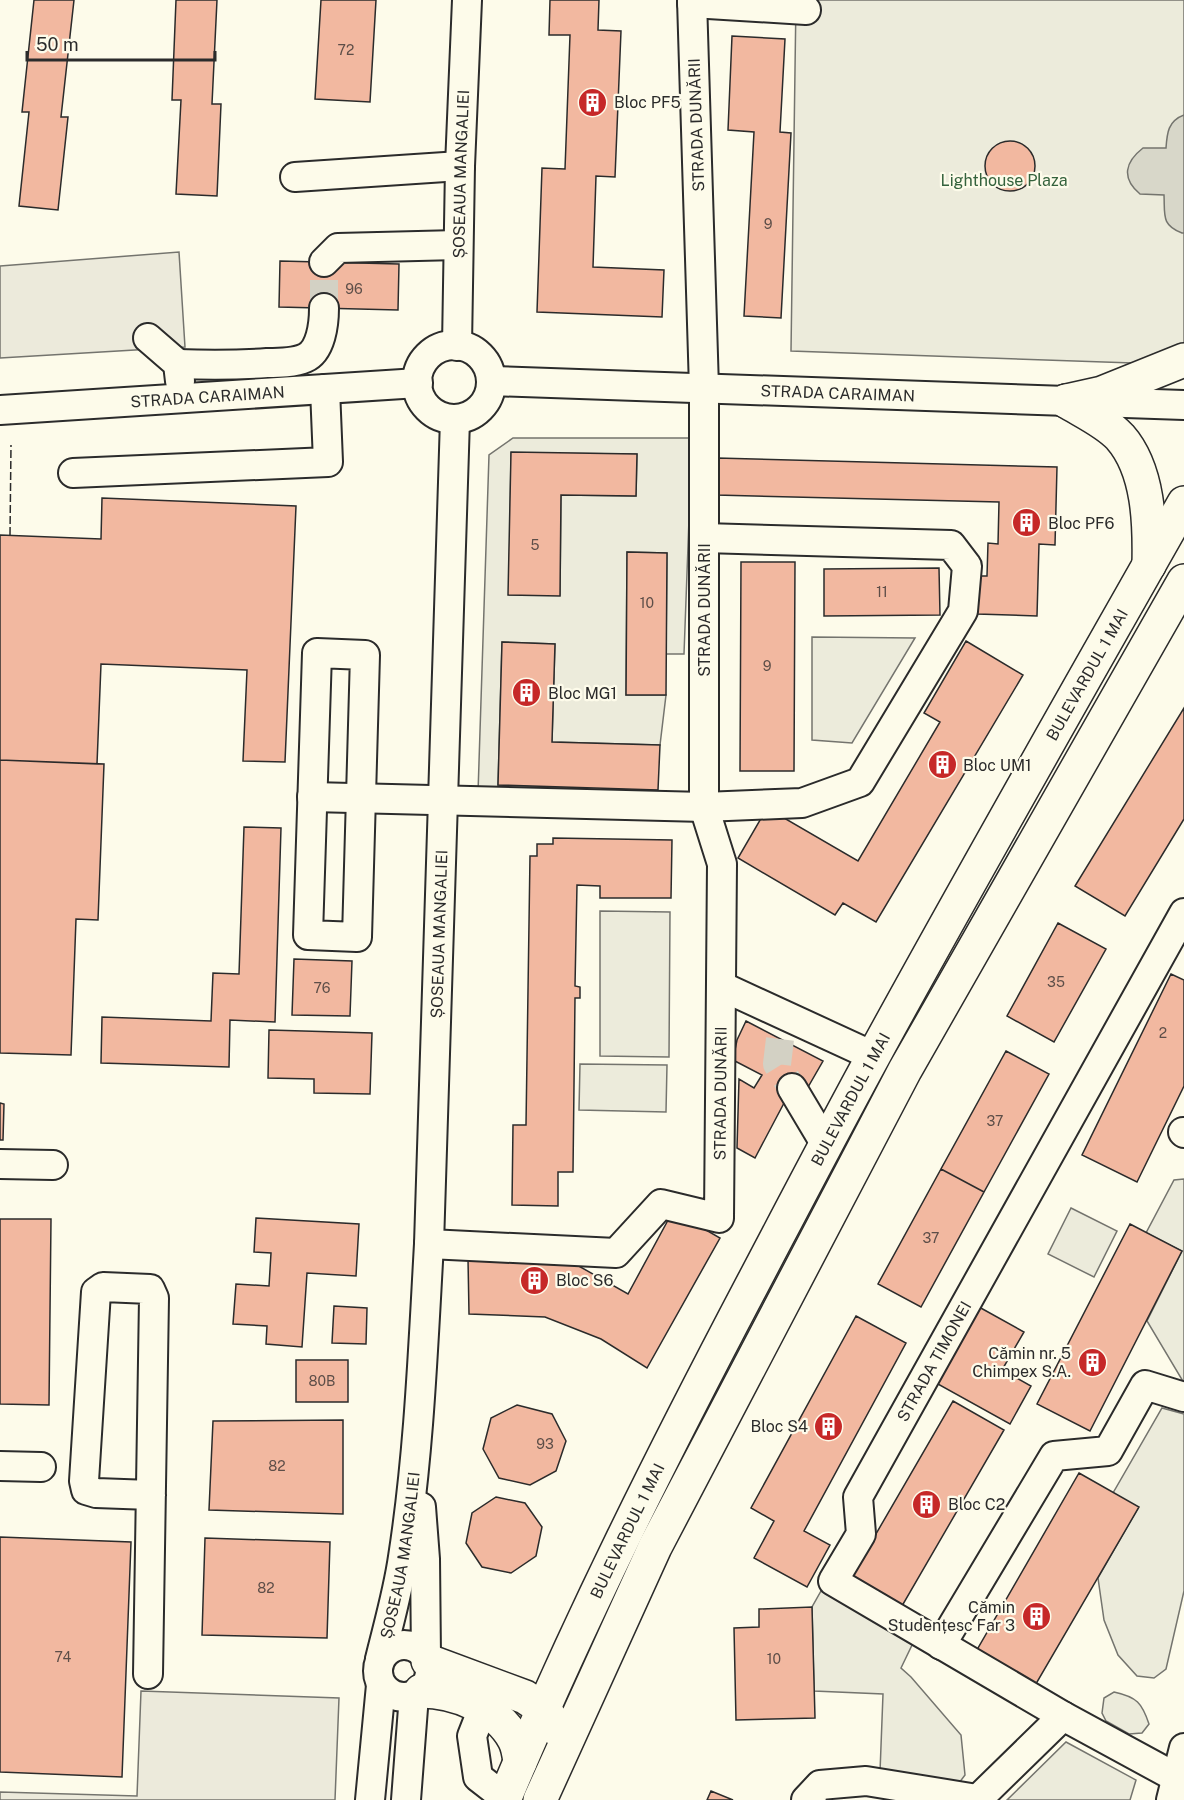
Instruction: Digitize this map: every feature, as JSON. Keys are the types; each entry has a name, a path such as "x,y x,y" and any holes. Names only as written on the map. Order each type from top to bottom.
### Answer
{"main road":[{"path":"1066,401 1102,393 1184,360"},
{"path":"1066,401 1100,421 1119,436 1134,458 1146,496 1150,533 1149,566"},
{"name":"BULEVARDUL 1 MAI","path":"543,1709 701,1383 873,1056 1184,503"},
{"name":"BULEVARDUL 1 MAI","path":"540,1800 655,1547 905,1070 1184,581"},
{"path":"422,1676 525,1697 543,1709 551,1719 555,1728 553,1748 513,1799"},
{"path":"422,1676 435,1691 455,1695 483,1708 497,1720 514,1739 520,1762"},
{"path":"513,1799 520,1762 543,1709"}],"street":[{"name":"ȘOSEAUA MANGALIEI","path":"457,346 460,166 467,0"},
{"path":"692,1 806,10"},
{"name":"STRADA DUNĂRII","path":"429,1244 616,1252 661,1204 718,1218 722,864 704,807 705,388 692,1"},
{"path":"295,177 460,166"},
{"path":"324,262 338,248 458,245"},
{"path":"148,338 178,364 283,362 305,358 316,348 324,318 324,308"},
{"path":"450,345 474,350 490,369 492,381 490,394 484,405 476,413 455,419 439,417 429,410 422,401 417,377 428,356 450,345"},
{"path":"178,364 181,398"},
{"name":"STRADA CARAIMAN","path":"492,381 1184,405"},
{"name":"STRADA CARAIMAN","path":"0,410 418,383"},
{"path":"73,473 328,462 325,388"},
{"name":"ȘOSEAUA MANGALIEI","path":"370,1796 380,1672 403,1559 416,1448 429,1244 455,419"},
{"path":"312,797 704,807 802,803 860,782 963,612 967,566 951,545 704,538"},
{"path":"316,653 365,655 357,937 308,935 312,797 316,653"},
{"name":"STRADA TIMONEI","path":"1174,1789 1063,1716 833,1581 861,1534 858,1497 1182,919"},
{"path":"721,986 785,1028 873,1056"},
{"path":"792,1088 826,1145"},
{"path":"0,1164 53,1165"},
{"path":"148,1674 151,1495 154,1298 150,1289 103,1287 96,1292 84,1480 86,1490 96,1493 151,1495"},
{"path":"941,1644 1054,1456 1108,1451 1145,1385 1184,1397"},
{"name":"ȘOSEAUA MANGALIEI","path":"406,1800 422,1676 425,1559 416,1448"},
{"path":"0,1466 41,1467"},
{"path":"406,1645 414,1647 422,1676 399,1697 386,1691 380,1672 391,1648 406,1645"},
{"path":"483,1708 472,1736 478,1777 513,1799"},
{"path":"806,1800 820,1785 866,1781 977,1799 1063,1716"},
{"path":"1174,1789 1184,1748"}],"green space":[{"name":"Lighthouse Plaza","path":"796,0 1184,0 1184,352 1133,363 791,351"},
{"path":"513,438 692,438 684,654 666,654 667,553 627,552 626,695 666,695 660,745 552,742 555,644 502,642 498,785 578,788 576,798 478,793 489,455","holes":["511,453 637,454 636,496 561,495 560,595 509,595"]},
{"path":"812,637 915,638 852,743 812,740"},
{"path":"600,911 670,912 669,1057 600,1056"},
{"path":"580,1064 667,1065 666,1112 579,1110"},
{"path":"1184,1179 1184,1383 1147,1321 1182,1251 1146,1233 1174,1180"},
{"path":"1071,1208 1117,1231 1094,1277 1048,1254"},
{"path":"1162,1408 1184,1414 1184,1591 1166,1669 1154,1678 1137,1676 1118,1655 1104,1620 1098,1578 1138,1508 1113,1493"},
{"path":"821,1591 913,1643 901,1668 961,1735 965,1775 956,1787 880,1772 883,1694 814,1691 812,1607"},
{"path":"1114,1692 1128,1696 1141,1706 1149,1724 1142,1733 1129,1734 1106,1721 1102,1713 1104,1698"},
{"path":"1066,1742 1136,1780 1130,1800 1007,1800"}],"shaded area":[{"path":"1184,115 1184,233 1182,233 1167,223 1164,195 1140,194 1130,182 1128,170 1132,159 1143,148 1166,148 1172,124"},
{"path":"179,252 185,347 0,358 0,266"},
{"path":"141,1691 339,1698 335,1800 0,1800 0,1792 137,1796"}],"building":[{"path":"34,0 74,0 61,117 68,117 58,210 19,206 29,112 22,112"},
{"path":"176,0 217,0 212,104 221,104 217,196 176,194 181,100 172,100"},
{"path":"321,0 376,0 370,102 315,99"},
{"name":"Bloc PF5","path":"550,0 599,0 598,30 621,31 615,177 596,176 593,267 664,270 662,317 537,312 542,168 565,169 570,35 549,35"},
{"path":"732,36 785,39 780,132 791,133 781,318 744,316 754,132 728,130"},
{"path":"1005,141 1015,141 1028,148 1035,161 1035,171 1028,184 1015,191 1005,191 996,187 989,180 985,171 985,161 989,152 996,145"},
{"path":"280,261 399,264 398,310 279,307"},
{"path":"511,452 637,454 636,496 561,495 560,596 508,595"},
{"name":"Bloc PF6","path":"717,458 1057,467 1055,545 1039,544 1037,616 977,614 978,576 987,576 988,543 998,544 999,502 716,495"},
{"path":"102,498 296,506 285,762 243,761 247,670 101,664 97,764 0,760 0,535 101,539"},
{"path":"627,552 667,553 666,695 626,695"},
{"path":"741,562 795,562 794,771 740,771"},
{"path":"939,568 940,615 824,616 824,569"},
{"name":"Bloc UM1","path":"966,641 1023,675 876,922 843,903 835,915 738,858 767,808 858,861 940,722 924,713"},
{"name":"Bloc MG1","path":"502,642 555,644 552,742 660,745 658,790 498,785"},
{"path":"1184,708 1184,819 1125,916 1075,886"},
{"path":"0,760 104,764 98,920 76,919 71,1055 0,1053"},
{"path":"244,827 281,828 275,1022 230,1020 229,1067 101,1063 102,1017 211,1021 213,973 239,974"},
{"path":"553,838 672,840 671,898 600,898 600,886 577,885 575,986 580,987 580,998 575,998 573,1172 558,1172 558,1206 512,1205 513,1125 526,1125 530,856 537,856 537,844 553,844"},
{"path":"1058,923 1106,949 1054,1042 1007,1016"},
{"path":"294,959 352,961 350,1016 292,1015"},
{"path":"1171,974 1184,980 1184,1086 1137,1182 1082,1155"},
{"path":"746,1021 823,1061 804,1094 792,1088 755,1158 737,1148 739,1079 754,1088 762,1075 733,1060 737,1040"},
{"path":"269,1030 372,1033 370,1094 314,1093 314,1079 268,1078"},
{"path":"1006,1051 1049,1074 984,1192 941,1169"},
{"path":"0,1103 4,1104 3,1140 0,1140"},
{"path":"941,1169 984,1192 921,1307 878,1284"},
{"name":"Bloc S6","path":"673,1211 720,1238 647,1368 601,1339 545,1317 469,1314 468,1259 577,1265 628,1294"},
{"path":"256,1218 359,1224 356,1276 307,1273 302,1347 266,1344 267,1326 233,1324 236,1284 269,1286 271,1253 254,1252"},
{"path":"0,1219 51,1219 49,1405 0,1404"},
{"name":"Cămin nr. 5 Chimpex S.A.","path":"1130,1224 1182,1251 1090,1431 1037,1404"},
{"path":"334,1306 367,1308 366,1344 332,1343"},
{"path":"979,1307 1024,1332 1002,1370 1031,1386 1010,1424 936,1383"},
{"name":"Bloc S4","path":"856,1316 906,1343 804,1531 830,1545 807,1587 754,1558 774,1521 751,1508"},
{"path":"296,1360 348,1360 348,1402 296,1402"},
{"name":"Bloc C2","path":"953,1401 1004,1430 902,1606 851,1577"},
{"path":"517,1405 552,1414 566,1441 556,1471 530,1485 499,1478 483,1449 491,1418"},
{"path":"343,1420 343,1514 209,1510 213,1421"},
{"name":"Cămin Studențesc Far 3","path":"1079,1473 1139,1507 1033,1689 974,1655"},
{"path":"496,1497 525,1503 542,1527 536,1556 511,1573 482,1567 466,1543 472,1513"},
{"path":"0,1537 131,1542 122,1777 0,1772"},
{"path":"205,1538 330,1542 327,1638 202,1635"},
{"path":"812,1607 815,1718 736,1720 734,1628 759,1627 759,1609"},
{"path":"711,1791 733,1800 707,1800"}],"tunnel":[{"path":"324,262 324,308"},
{"path":"780,1039 777,1064 792,1088"}],"fence":[{"path":"10,535 11,445"}],"place":[{"name":"Bloc PF5","path":"593,102"},
{"name":"Bloc PF6","path":"1027,523"},
{"name":"Bloc MG1","path":"527,693"},
{"name":"Bloc UM1","path":"942,765"},
{"name":"Bloc S6","path":"535,1280"},
{"name":"Cămin nr. 5 Chimpex S.A.","path":"1092,1362"},
{"name":"Bloc S4","path":"829,1426"},
{"name":"Bloc C2","path":"927,1504"},
{"name":"Cămin Studențesc Far 3","path":"1036,1616"}]}
